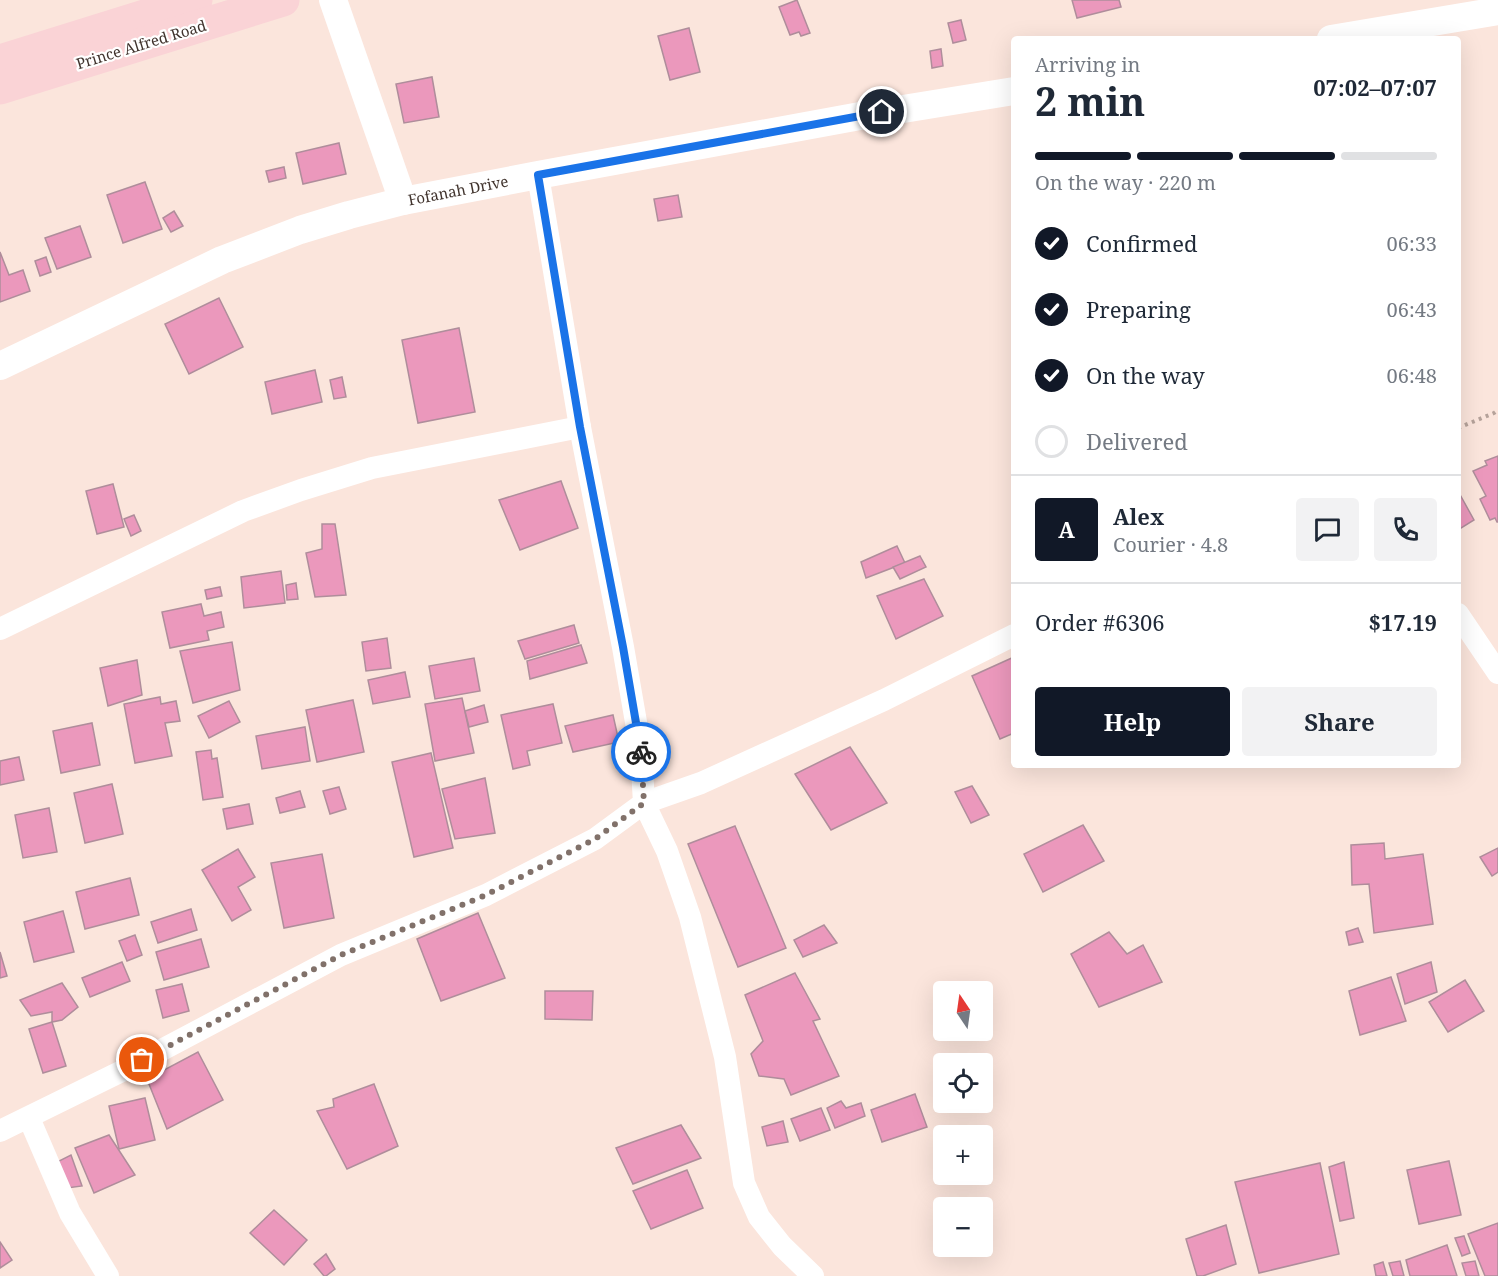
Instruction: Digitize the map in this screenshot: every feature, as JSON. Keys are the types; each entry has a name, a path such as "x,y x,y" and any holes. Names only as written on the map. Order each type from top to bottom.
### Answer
{"highway":[{"name":"Prince Alfred Road","path":"0,61 196,0"},
{"name":"Prince Alfred Road","path":"0,88 283,0"}],"street":[{"path":"333,0 403,201"},
{"path":"1348,36 1498,11"},
{"name":"Fofanah Drive","path":"0,366 222,260 349,214 403,201 538,175 860,116 1011,91"},
{"path":"538,175 580,427 641,751 644,803 667,851 690,916 725,1057 744,1183 759,1217 782,1246 813,1276"},
{"path":"0,629 243,511 301,490 372,468 580,427"},
{"path":"1461,618 1498,673"},
{"path":"0,1131 122,1071 341,955 486,895 595,839 644,803 701,783 873,705 1011,636"},
{"path":"29,1118 70,1213 108,1276"}],"path":[{"path":"1461,427 1498,410"}],"building":[{"path":"797,0 810,33 801,36 799,32 790,35 779,7"},
{"path":"1072,0 1119,0 1121,7 1077,18"},
{"path":"961,20 966,40 953,43 948,23"},
{"path":"689,28 700,72 670,80 658,36"},
{"path":"941,49 943,66 932,68 930,51"},
{"path":"432,77 439,117 404,123 396,84"},
{"path":"339,143 346,174 303,184 296,153"},
{"path":"284,167 286,178 269,182 266,171"},
{"path":"145,182 162,229 123,243 107,195"},
{"path":"678,195 682,217 658,221 654,199"},
{"path":"174,211 183,226 171,232 163,218"},
{"path":"80,226 91,257 57,269 45,238"},
{"path":"0,252 9,275 23,270 30,291 0,302"},
{"path":"46,257 51,272 40,276 35,261"},
{"path":"219,298 243,347 189,374 165,324"},
{"path":"459,328 475,412 418,423 402,340"},
{"path":"315,370 322,402 272,414 265,382"},
{"path":"342,377 346,397 334,399 330,380"},
{"path":"1498,456 1497,522 1495,518 1490,520 1480,499 1486,496 1473,471 1487,465 1485,461"},
{"path":"561,481 578,528 520,550 499,500"},
{"path":"113,484 124,527 97,534 86,491"},
{"path":"1461,496 1474,520 1461,528"},
{"path":"134,515 141,531 131,536 124,519"},
{"path":"322,524 335,524 346,595 315,597 306,553 322,549"},
{"path":"897,546 905,563 866,578 861,562"},
{"path":"920,556 926,567 900,579 893,567"},
{"path":"281,571 285,603 244,608 241,577"},
{"path":"924,579 943,616 896,639 877,596"},
{"path":"296,583 298,599 287,600 286,585"},
{"path":"220,587 222,596 207,599 205,590"},
{"path":"201,604 204,616 221,612 224,627 207,631 209,640 170,648 162,612"},
{"path":"574,625 579,643 525,659 518,641"},
{"path":"387,638 391,668 366,671 362,642"},
{"path":"232,642 240,690 193,703 180,651"},
{"path":"581,645 587,663 530,679 527,661"},
{"path":"474,658 480,691 435,699 429,666"},
{"path":"1011,658 1011,734 1000,739 972,676"},
{"path":"137,660 142,695 108,706 100,668"},
{"path":"405,672 410,697 373,704 368,680"},
{"path":"160,697 161,704 176,701 180,721 165,723 172,756 135,763 124,704"},
{"path":"462,698 474,753 435,761 425,704"},
{"path":"353,700 364,752 317,762 306,710"},
{"path":"229,701 240,722 209,738 198,716"},
{"path":"553,704 562,743 527,751 530,765 513,769 501,715"},
{"path":"484,705 488,722 469,727 465,711"},
{"path":"613,715 619,742 573,752 565,726"},
{"path":"92,723 100,765 61,773 53,731"},
{"path":"305,727 310,761 262,769 256,736"},
{"path":"850,747 887,803 831,830 795,774"},
{"path":"211,750 212,759 217,758 223,797 203,800 196,752"},
{"path":"431,753 453,848 414,857 392,762"},
{"path":"19,757 24,780 0,785 0,761"},
{"path":"485,778 495,833 455,839 442,789"},
{"path":"112,784 123,834 85,843 74,793"},
{"path":"972,786 989,815 971,823 955,792"},
{"path":"339,787 346,809 330,814 323,791"},
{"path":"300,791 305,807 280,813 276,798"},
{"path":"249,804 253,824 227,829 223,809"},
{"path":"49,808 57,852 23,858 15,815"},
{"path":"1083,825 1104,861 1043,892 1024,854"},
{"path":"735,826 786,948 738,967 688,844"},
{"path":"1384,843 1385,859 1423,854 1433,924 1374,933 1369,884 1352,885 1351,845"},
{"path":"1498,848 1498,872 1492,876 1480,857"},
{"path":"238,849 255,877 238,887 251,910 232,921 202,870"},
{"path":"322,854 334,918 284,928 271,863"},
{"path":"130,878 139,915 85,929 76,892"},
{"path":"191,909 197,930 158,943 151,922"},
{"path":"63,911 74,952 34,962 24,922"},
{"path":"478,913 505,978 441,1001 417,939"},
{"path":"824,925 837,943 803,957 794,940"},
{"path":"1358,928 1363,942 1349,945 1346,932"},
{"path":"1109,932 1127,954 1143,945 1162,982 1099,1007 1071,954"},
{"path":"135,935 142,955 127,961 119,941"},
{"path":"201,939 209,967 164,980 156,952"},
{"path":"0,952 7,976 0,978"},
{"path":"122,962 130,981 90,997 82,978"},
{"path":"1431,962 1437,992 1405,1004 1397,974"},
{"path":"795,973 820,1019 813,1021 839,1076 791,1095 784,1079 759,1076 751,1054 763,1041 745,995"},
{"path":"1391,977 1406,1021 1360,1035 1349,991"},
{"path":"1465,980 1484,1011 1448,1032 1429,1002"},
{"path":"62,983 78,1007 62,1020 52,1022 52,1012 31,1016 20,1000"},
{"path":"182,984 189,1011 163,1018 156,990"},
{"path":"545,991 593,991 592,1020 545,1019"},
{"path":"52,1022 66,1066 43,1073 29,1029"},
{"path":"198,1052 223,1100 167,1129 147,1079"},
{"path":"374,1084 398,1146 347,1169 317,1111 334,1107 333,1099"},
{"path":"915,1094 927,1127 882,1142 871,1110"},
{"path":"145,1098 155,1140 119,1149 109,1106"},
{"path":"841,1101 846,1108 861,1103 865,1116 835,1128 827,1108"},
{"path":"821,1108 830,1130 800,1141 791,1119"},
{"path":"783,1121 788,1142 767,1146 762,1127"},
{"path":"681,1125 701,1158 633,1184 616,1148"},
{"path":"109,1135 135,1175 94,1193 75,1148"},
{"path":"71,1155 82,1186 67,1188 57,1162"},
{"path":"1449,1161 1461,1215 1419,1224 1407,1170"},
{"path":"1344,1162 1354,1218 1340,1221 1329,1167"},
{"path":"1320,1163 1339,1254 1259,1273 1235,1182"},
{"path":"687,1170 703,1208 651,1229 633,1191"},
{"path":"274,1210 307,1240 284,1265 250,1233"},
{"path":"1498,1223 1498,1276 1485,1276 1468,1234"},
{"path":"1226,1225 1236,1264 1197,1276 1186,1239"},
{"path":"1464,1236 1470,1253 1462,1256 1455,1238"},
{"path":"0,1242 12,1260 0,1268"},
{"path":"1447,1245 1457,1276 1410,1276 1406,1260"},
{"path":"326,1254 335,1269 324,1276 314,1264"},
{"path":"1400,1261 1404,1276 1393,1276 1389,1263"},
{"path":"1475,1261 1479,1276 1466,1276 1462,1263"},
{"path":"1383,1262 1387,1276 1376,1276 1374,1265"}],"way so far":[{"path":"142,1060 341,955 486,895 595,839 644,803 641,752"}],"route":[{"path":"641,752 580,427 538,175 882,112"}]}
